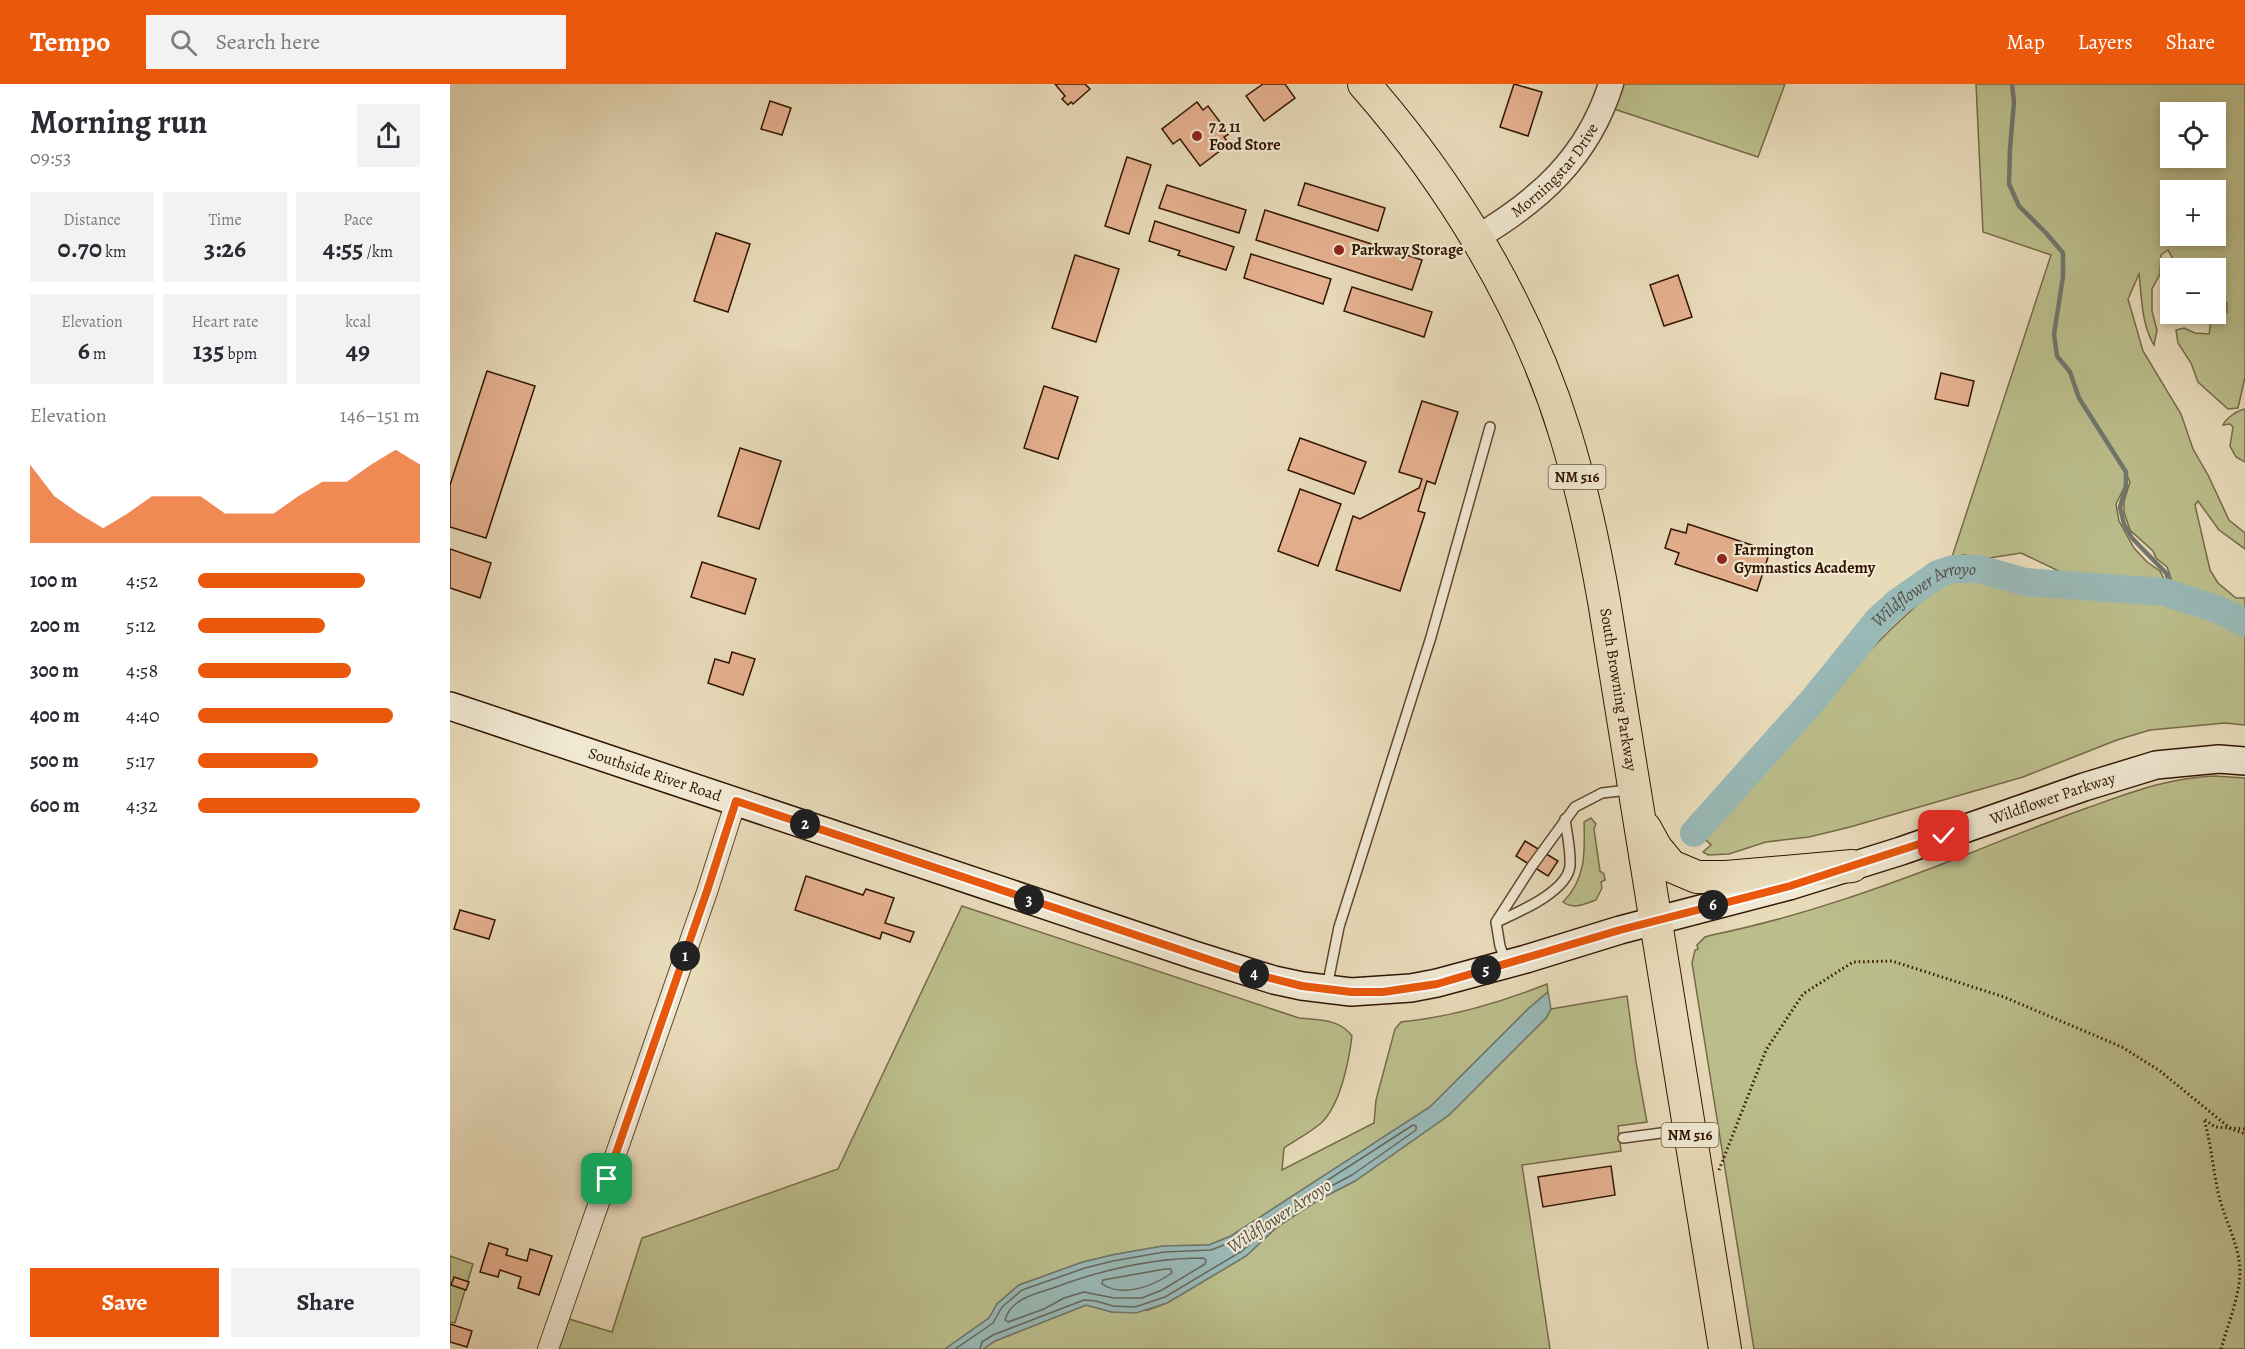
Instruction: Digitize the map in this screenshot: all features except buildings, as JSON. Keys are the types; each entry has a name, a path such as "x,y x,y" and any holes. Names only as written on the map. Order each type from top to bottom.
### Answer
{"highway":[{"name":"South Browning Parkway","path":"1364,84 1419,153 1476,238 1518,316 1565,432 1591,531 1725,1349"},
{"path":"1637,801 1650,838 1671,866 1697,877 1726,877 1852,866"}],"main road":[{"name":"Southside River Road","path":"450,706 1214,962 1274,980 1327,989 1372,992 1437,984 1655,921"},
{"name":"Wildflower Parkway","path":"1655,921 1790,886 2156,765 2219,759 2245,761"}],"street":[{"name":"Morningstar Drive","path":"1476,238 1507,219 1560,172 1592,131 1611,84"},
{"path":"548,1349 736,801"}],"lane":[{"path":"1327,989 1339,927 1431,637 1490,428"},
{"path":"1506,964 1496,922 1575,807 1602,793 1637,801"},
{"path":"1496,922 1524,909 1558,887 1570,869 1566,819"},
{"path":"1623,1138 1689,1130"}],"path":[{"path":"1719,1172 1766,1050 1803,994 1853,963 1892,961 2004,997 2122,1047 2160,1071 2231,1130 2245,1129"},
{"path":"2221,1349 2239,1285 2240,1269 2231,1228 2218,1195 2211,1143 2204,1119 2215,1127 2245,1134"}],"green space":[{"path":"1620,84 1785,84 1758,157 1611,108"},
{"path":"1976,84 2245,84 2245,377 2238,408 2228,409 2198,382 2191,363 2178,343 2176,330 2184,328 2195,333 2209,334 2210,324 2226,324 2226,258 2172,258 2168,250 2161,255 2160,274 2152,289 2152,311 2157,330 2154,345 2144,319 2139,274 2128,299 2143,351 2181,414 2193,449 2229,520 2245,533 2245,549 2219,530 2198,501 2195,505 2210,570 2218,583 2236,598 2245,598 2245,615 2227,604 2182,592 2174,587 2167,567 2130,530 2124,512 2124,501 2130,482 2126,474 2124,488 2116,504 2119,521 2134,548 2147,562 2160,571 2166,583 2165,587 2063,573 2021,553 1983,559 1964,555 1952,557 2051,255 1983,232"},
{"path":"2245,409 2245,462 2236,457 2230,446 2233,427 2230,424 2223,425 2232,415"},
{"path":"1969,577 2031,592 2090,598 2168,601 2191,606 2245,630 2245,725 2225,723 2150,730 2117,740 2023,777 1850,827 1809,837 1766,842 1729,854 1708,855 1703,852 1711,845 1702,840 1728,807 1832,689 1931,592 1956,578"},
{"path":"2215,776 2245,778 2245,1349 1754,1349 1692,963 1695,950 1698,949 1697,945 1705,937 1810,910 1873,889 2135,791 2181,780"},
{"path":"1591,818 1596,824 1594,829 1600,871 1604,874 1605,880 1601,882 1602,888 1596,900 1579,906 1571,906 1563,902 1571,893 1580,874 1584,854 1584,822"},
{"path":"962,906 1299,1018 1335,1023 1347,1030 1352,1036 1349,1058 1333,1107 1320,1124 1284,1148 1282,1170 1374,1123 1376,1100 1395,1029 1401,1022 1439,1017 1475,1008 1547,984 1548,992 1430,1107 1231,1236 1209,1245 1163,1246 1112,1255 1083,1262 1019,1285 997,1304 989,1318 945,1349 559,1349 569,1319 612,1332 642,1238 838,1169"},
{"path":"1627,996 1647,1122 1618,1126 1621,1151 1522,1165 1550,1349 983,1349 995,1341 1086,1305 1112,1312 1148,1310 1167,1303 1246,1256 1277,1227 1318,1200 1355,1181 1449,1115 1546,1018 1551,1009"},
{"path":"450,1256 473,1264 455,1323 450,1322"}],"water":[{"path":"1548,992 1551,1009 1546,1018 1449,1115 1355,1181 1318,1200 1277,1227 1246,1256 1167,1303 1136,1313 1112,1312 1086,1305 995,1341 983,1349 945,1349 989,1318 997,1304 1019,1285 1083,1262 1112,1255 1163,1246 1209,1245 1231,1236 1430,1107"}],"waterway":[{"path":"2012,84 2014,102 2009,184 2019,206 2063,253 2063,277 2054,334 2057,356 2070,372 2079,398 2126,472 2126,487 2120,507 2124,524 2132,538 2167,574 2169,585 2164,592"},
{"name":"Wildflower Arroyo","path":"1694,833 1814,699 1877,621 1898,602 1938,574 1953,569 1979,569 2025,582 2164,592 2217,609 2245,623"}],"place":[{"name":"7 2 11 Food Store","path":"1197,136"},
{"name":"Parkway Storage","path":"1339,250"},
{"name":"Farmington Gymnastics Academy","path":"1722,559"}],"route":[{"path":"607,1179 736,801 1246,972 1302,986 1351,992 1383,992 1437,984 1620,930 1790,886 1944,836"}]}
